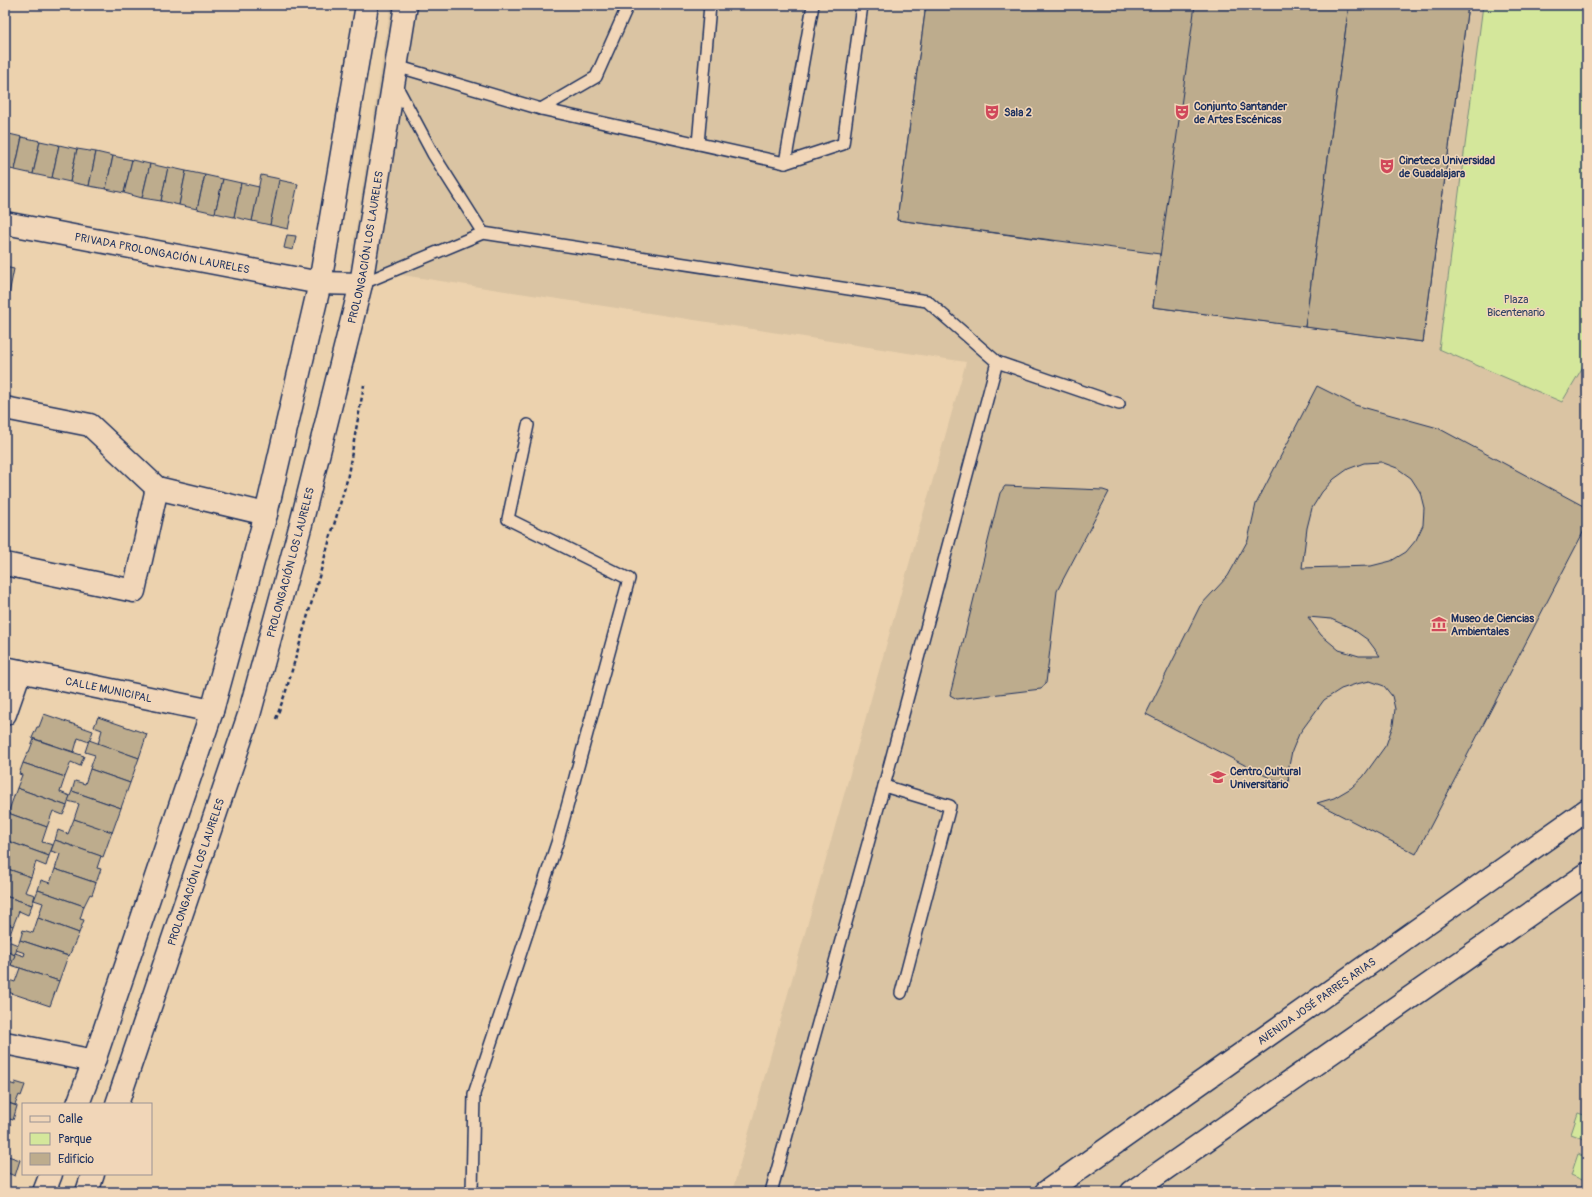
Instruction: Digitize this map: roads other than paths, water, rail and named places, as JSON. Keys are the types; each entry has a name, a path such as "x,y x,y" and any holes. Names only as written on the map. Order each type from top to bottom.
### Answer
{"street":[{"path":"78,1103 94,1061 212,711 266,514 320,284 367,5"},
{"name":"PROLONGACIÓN LOS LAURELES","path":"117,1103 249,715 301,524 361,284 406,5"},
{"name":"PRIVADA PROLONGACIÓN LAURELES","path":"5,223 320,284 361,284"},
{"path":"5,408 90,425 157,488 266,514"},
{"path":"5,564 134,591 157,488"},
{"path":"5,714 12,669"},
{"name":"CALLE MUNICIPAL","path":"12,669 212,711"},
{"name":"AVENIDA JOSÉ PARRES ARIAS","path":"1046,1192 1587,810"},
{"path":"1132,1192 1404,1000 1587,874"},
{"path":"5,1043 94,1061"},
{"path":"44,1192 51,1175"},
{"path":"87,1192 93,1175"}],"lane":[{"path":"541,109 596,77 628,5"},
{"path":"698,144 710,5"},
{"path":"785,163 813,5"},
{"path":"395,74 541,109 785,163 843,144 862,5"},
{"path":"395,74 432,154 483,233"},
{"path":"361,284 483,233 927,301 997,362 1119,404"},
{"path":"771,1192 884,786 997,362"},
{"path":"472,1192 474,1094 558,840 629,579 508,519 528,425"},
{"path":"884,786 950,806 901,993"}],"place":[{"name":"Sala 2","path":"992,112"},
{"name":"Conjunto Santander de Artes Escénicas","path":"1182,112"},
{"name":"Cineteca Universidad de Guadalajara","path":"1387,166"},
{"name":"Museo de Ciencias Ambientales","path":"1439,624"},
{"name":"Centro Cultural Universitario","path":"1218,777"}],"park label":[{"name":"Plaza Bicentenario","path":"1516,305"}]}
